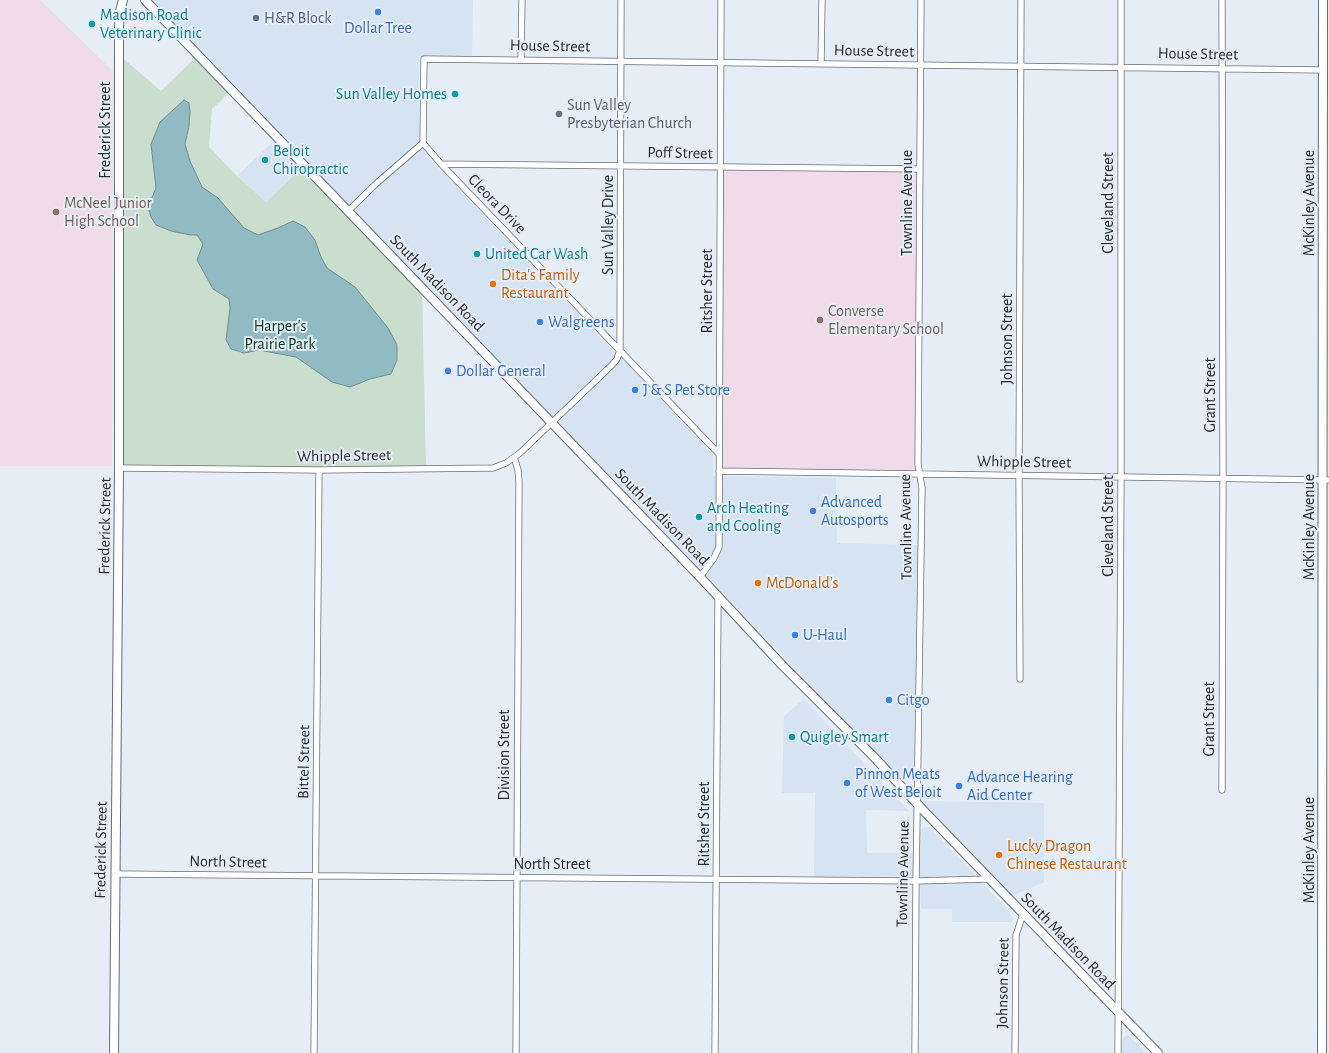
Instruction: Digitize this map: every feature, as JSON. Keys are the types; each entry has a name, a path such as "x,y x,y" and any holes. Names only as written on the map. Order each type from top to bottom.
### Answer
{"street":[{"name":"Frederick Street","path":"114,1053 119,468 119,16 123,0"},
{"name":"South Madison Road","path":"145,0 700,577 782,665 852,734 988,879 1158,1053"},
{"path":"521,60 522,0"},
{"name":"Sun Valley Drive","path":"620,350 621,0"},
{"name":"Ritsher Street","path":"700,577 714,558 719,547 722,0"},
{"path":"821,64 822,0"},
{"name":"Townline Avenue","path":"915,1053 922,488 919,474 918,456 921,0"},
{"name":"Johnson Street","path":"1020,679 1019,475 1021,0"},
{"name":"Cleveland Street","path":"1118,1053 1121,476 1121,0"},
{"name":"Grant Street","path":"1222,0 1222,790"},
{"name":"McKinley Avenue","path":"1322,1053 1326,887 1326,480 1323,70 1326,61 1323,0"},
{"name":"House Street","path":"423,144 424,59 1323,70"},
{"path":"348,211 378,182 423,144"},
{"name":"Cleora Drive","path":"423,144 440,164 719,454"},
{"name":"Poff Street","path":"440,164 920,169"},
{"path":"551,422 612,365 617,359 620,350"},
{"name":"Whipple Street","path":"119,468 319,470 492,468 506,463 514,457 551,422"},
{"name":"Division Street","path":"514,457 518,470 519,482 516,1053"},
{"name":"Bittel Street","path":"314,1053 319,470"},
{"name":"Whipple Street","path":"719,471 1326,480"},
{"name":"Ritsher Street","path":"715,1053 718,596"},
{"name":"North Street","path":"115,874 916,881 988,879"},
{"name":"Johnson Street","path":"1015,1053 1016,935 1023,914"}],"shaded area":[{"name":"McNeel Junior High School","path":"0,0 40,0 113,71 112,466 0,466"},
{"path":"153,0 473,0 472,56 419,56 419,136 425,154 713,454 713,476 836,478 837,543 918,545 914,751 911,776 909,779 904,780 901,778 409,267 348,211 304,166 266,202 237,176 277,138"},
{"path":"184,100 189,103 190,112 185,144 190,161 202,187 218,198 244,228 258,235 293,221 305,227 315,240 327,268 355,287 388,328 397,345 397,360 391,374 370,379 350,387 332,382 296,357 259,350 244,353 231,349 226,340 230,308 229,299 213,289 197,260 203,244 197,235 171,231 156,225 151,217 148,207 156,188 151,144 160,122"},
{"name":"Converse Elementary School","path":"721,166 920,169 919,474 719,471"},
{"path":"804,699 909,811 866,810 867,853 920,853 920,831 922,828 929,827 1009,911 1013,922 952,922 952,909 921,909 920,876 814,877 815,793 782,793 784,716"},
{"path":"923,801 1044,803 1044,882 1012,896 926,806"},
{"path":"1127,1035 1146,1053 1122,1053 1122,1041"}],"green space":[{"name":"Harper's Prairie Park","path":"119,55 161,91 198,55 232,90 212,109 209,147 237,176 266,202 304,166 422,288 426,468 119,468"}],"place":[{"name":"Dollar Tree","path":"378,12"},
{"name":"H&R Block","path":"256,18"},
{"name":"Madison Road Veterinary Clinic","path":"92,24"},
{"name":"Sun Valley Homes","path":"455,94"},
{"name":"Sun Valley Presbyterian Church","path":"559,114"},
{"name":"Beloit Chiropractic","path":"265,160"},
{"name":"McNeel Junior High School","path":"56,212"},
{"name":"United Car Wash","path":"477,254"},
{"name":"Dita's Family Restaurant","path":"493,284"},
{"name":"Converse Elementary School","path":"820,320"},
{"name":"Walgreens","path":"540,322"},
{"name":"Dollar General","path":"448,371"},
{"name":"J & S Pet Store","path":"635,390"},
{"name":"Advanced Autosports","path":"813,511"},
{"name":"Arch Heating and Cooling","path":"699,517"},
{"name":"McDonald's","path":"758,583"},
{"name":"U-Haul","path":"795,635"},
{"name":"Citgo","path":"889,700"},
{"name":"Quigley Smart","path":"792,737"},
{"name":"Pinnon Meats of West Beloit","path":"847,783"},
{"name":"Advance Hearing Aid Center","path":"959,786"},
{"name":"Lucky Dragon Chinese Restaurant","path":"999,855"}]}
